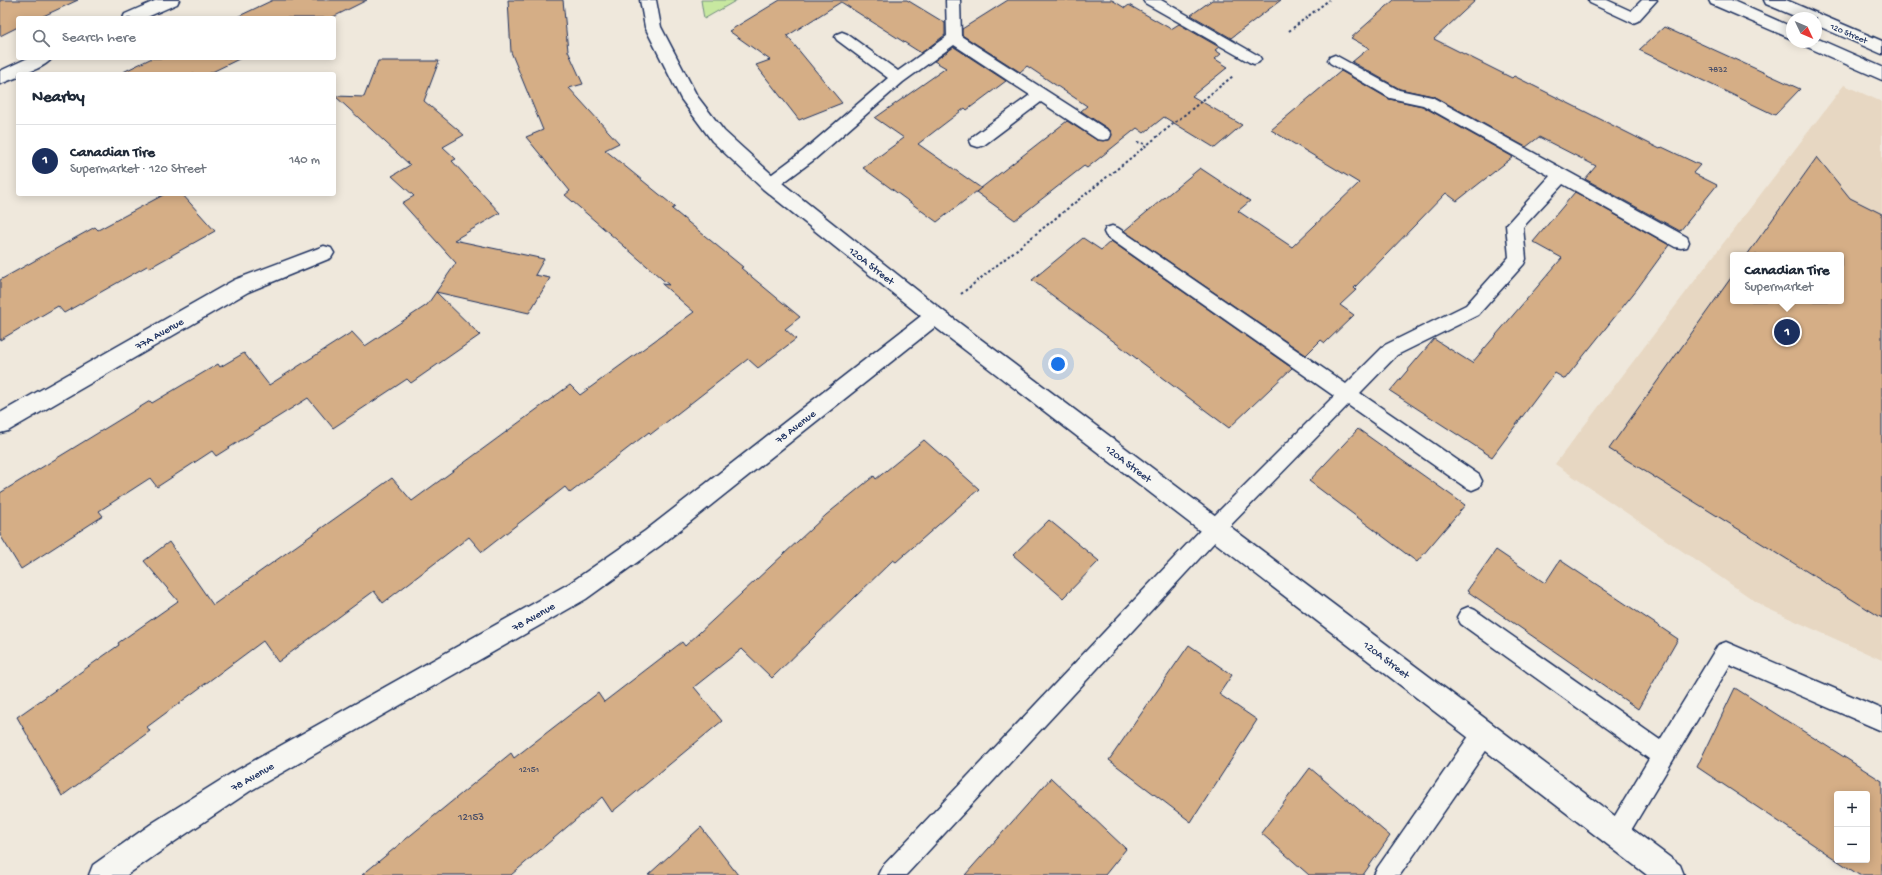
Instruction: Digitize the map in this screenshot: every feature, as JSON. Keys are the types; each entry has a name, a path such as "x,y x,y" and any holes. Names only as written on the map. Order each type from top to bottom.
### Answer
{"street":[{"path":"135,16 171,0"},
{"name":"120A Street","path":"648,0 653,26 690,99 718,136 770,184 935,316 1670,875"},
{"name":"120 Street","path":"1772,0 1799,12"},
{"path":"1723,3 1752,6 1786,20"},
{"path":"1723,3 1786,31"},
{"name":"120 Street","path":"1822,22 1882,48"},
{"path":"1822,34 1882,59"},
{"path":"1822,47 1882,74"},
{"path":"0,78 39,60"},
{"name":"77A Avenue","path":"0,424 241,286 324,253"},
{"name":"78 Avenue","path":"103,875 164,832 241,782 578,591 653,538 935,316"}],"lane":[{"path":"953,0 954,38"},
{"path":"1150,0 1254,59"},
{"path":"1595,0 1633,18 1650,0"},
{"path":"842,37 898,78"},
{"path":"770,184 809,155 898,78 954,38"},
{"path":"954,38 1103,135"},
{"path":"1335,60 1395,94 1427,102 1681,242"},
{"path":"978,142 1040,94"},
{"path":"890,875 1215,528 1391,350 1472,310 1518,259 1514,225 1560,176"},
{"path":"1112,232 1472,481"},
{"path":"1468,617 1663,756"},
{"path":"1616,834 1726,652 1882,720"},
{"path":"1386,875 1484,734"}],"path":[{"path":"1289,31 1328,0"},
{"path":"961,294 1146,144 1234,75"},
{"path":"1137,142 1146,144"}],"shaded area":[{"path":"1844,85 1882,102 1882,660 1764,607 1555,464"}],"green space":[{"path":"701,0 737,0 704,19"}],"building":[{"path":"0,0 78,0 43,16 16,16 16,28 0,36"},
{"path":"273,0 367,0 335,16 239,16"},
{"path":"508,0 563,0 568,51 583,84 569,88 619,143 605,150 675,207 672,209 743,267 741,268 800,317 785,329 796,339 758,368 748,359 651,434 649,432 570,493 565,487 482,552 469,537 383,603 374,591 278,662 263,641 147,727 150,731 62,796 17,717 119,645 118,643 178,601 144,561 169,542 213,605 392,478 412,501 570,385 580,395 694,312 662,284 669,285 565,195 570,191 526,137 543,130 511,52"},
{"path":"780,0 907,0 945,23 945,35 921,53 841,2 787,36 842,103 799,120 756,65 770,60 729,31"},
{"path":"1008,0 1112,0 1125,8 1129,5 1171,29 1179,24 1219,47 1215,50 1221,54 1215,59 1228,67 1192,96 1242,125 1215,148 1164,117 1144,133 1137,128 1087,168 1084,166 1015,220 976,192 1067,121 1097,140 1109,140 1112,134 1110,130 1081,111 1087,106 1027,66 1020,72 962,35 962,29"},
{"path":"1212,0 1281,0 1231,38 1191,15"},
{"path":"1394,0 1476,0 1434,39 1512,78 1514,76 1660,149 1662,147 1700,165 1693,173 1717,185 1680,231 1585,179 1596,166 1539,137 1526,147 1433,96 1400,89 1352,62 1369,48 1351,38"},
{"path":"1664,27 1800,89 1775,115 1639,50"},
{"path":"954,47 1006,81 967,110 965,108 918,144 981,188 937,222 863,168 904,138 875,118 946,68 934,61"},
{"path":"148,60 237,60 212,72 123,72"},
{"path":"378,61 439,61 424,101 464,135 443,147 456,159 452,161 500,213 454,240 544,259 535,275 550,278 529,313 436,292 456,263 402,203 414,196 392,176 410,165 336,96 364,97"},
{"path":"1341,71 1389,99 1422,106 1513,157 1457,201 1446,193 1354,288 1356,290 1340,305 1354,315 1325,343 1321,340 1306,355 1124,231 1200,168 1250,201 1238,211 1292,247 1359,183 1271,130"},
{"path":"1817,157 1850,198 1882,214 1882,618 1609,449 1730,279 1730,304 1844,304 1844,252 1749,252"},
{"path":"1575,192 1669,245 1637,289 1565,379 1555,373 1492,457 1390,391 1434,339 1472,363 1562,258 1533,242"},
{"path":"161,196 184,196 215,231 149,268 147,266 64,313 58,306 0,340 0,280 95,227 98,230"},
{"path":"1083,238 1101,250 1111,241 1292,368 1229,428 1032,280"},
{"path":"436,292 480,335 411,383 407,379 333,428 308,398 216,456 212,451 157,487 150,478 99,511 103,516 21,569 0,535 0,493 150,401 152,403 218,364 220,367 244,353 269,385 352,332 365,346 427,305"},
{"path":"1358,429 1465,505 1417,562 1309,481"},
{"path":"924,440 979,489 896,562 893,560 772,678 742,649 694,687 722,721 612,812 602,797 511,875 362,875 511,753 514,758 598,693 604,702 682,642 685,646 826,515 874,476 876,479"},
{"path":"1049,520 1099,561 1063,598 1013,555"},
{"path":"1496,550 1545,583 1560,560 1678,639 1638,709 1467,591"},
{"path":"1189,645 1232,675 1219,694 1257,720 1191,822 1109,760"},
{"path":"1735,688 1882,781 1882,875 1859,875 1841,863 1870,863 1870,791 1834,791 1834,858 1697,767"},
{"path":"1310,768 1390,836 1363,875 1309,875 1261,833"},
{"path":"1051,778 1126,849 1105,875 965,875"},
{"path":"701,827 738,875 648,875"}],"place":[{"name":"Canadian Tire","path":"1787,332"}]}
